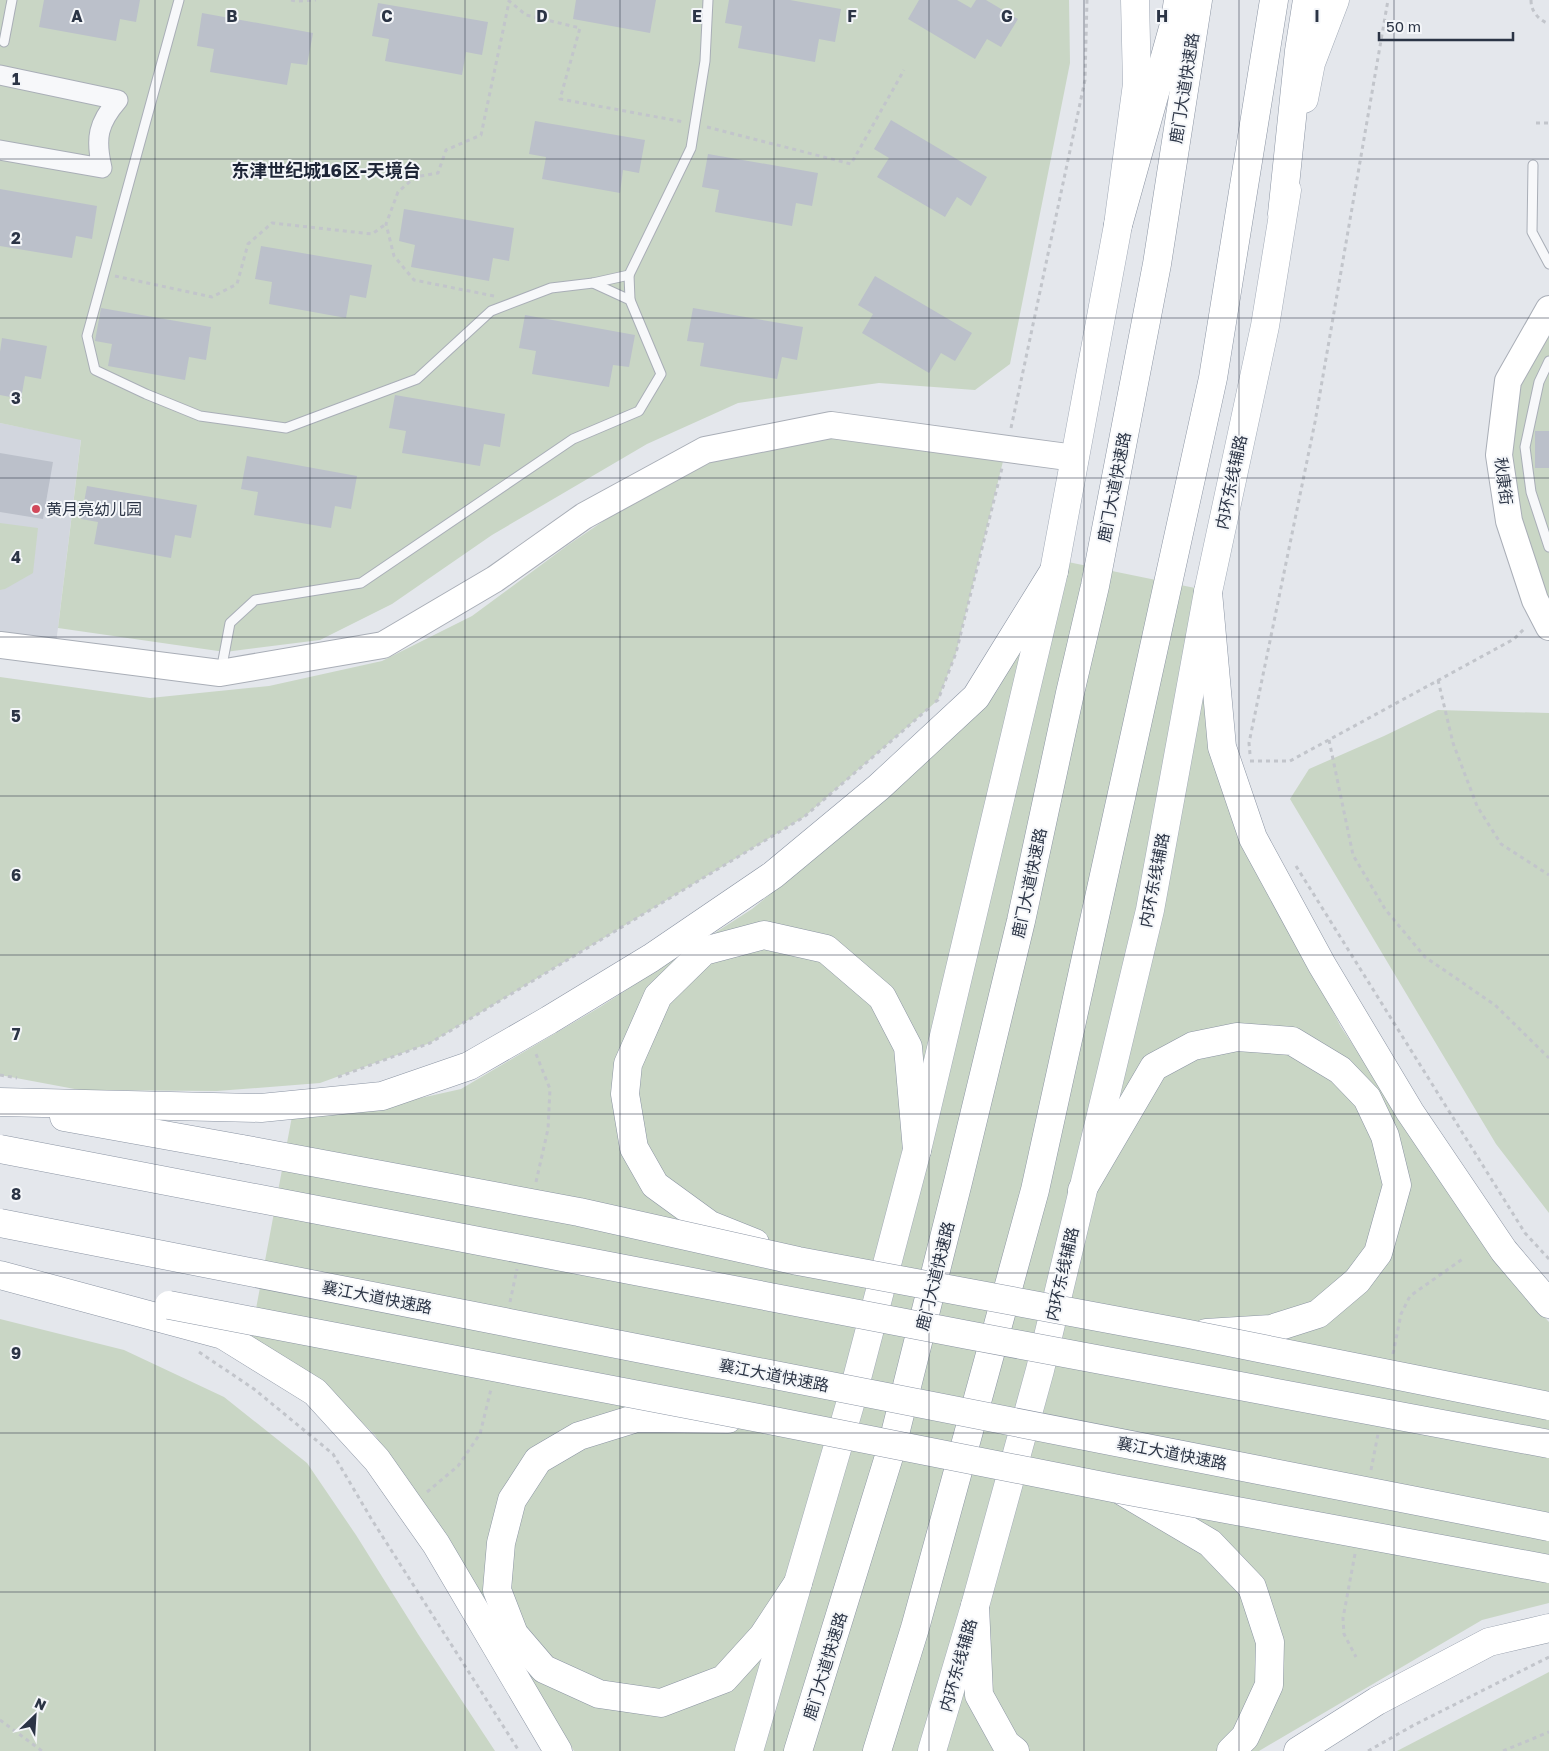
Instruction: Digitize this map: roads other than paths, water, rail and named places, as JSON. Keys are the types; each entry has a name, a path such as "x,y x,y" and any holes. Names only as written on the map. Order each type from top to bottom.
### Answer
{"main road":[{"path":"748,1751 851,1401 917,1150 1054,571 1118,225 1137,84 1136,0"},
{"path":"1118,225 1175,21 1178,0"},
{"name":"鹿门大道快速路","path":"798,1751 891,1450 1022,920 1068,702 1095,586 1148,312 1198,0"},
{"path":"877,1751 916,1628 1035,1190 1214,378 1274,0"},
{"path":"1282,214 1299,50 1307,0"},
{"name":"内环东线辅路","path":"932,1751 975,1606 1040,1370 1150,910 1208,592 1265,326 1282,214 1311,63 1335,0"},
{"path":"0,1104 261,1108 382,1096 469,1066 651,958 773,876 879,787 976,697 1054,571"},
{"path":"1208,592 1222,747 1253,838 1322,965 1410,1112 1504,1251 1549,1304"},
{"path":"798,1261 710,1225 655,1185 634,1148 624,1094 628,1064 658,996 704,951 764,935 826,949 882,997 908,1047 917,1150"},
{"path":"1082,1190 1154,1067 1193,1046 1237,1036 1292,1041 1340,1070 1367,1098 1385,1136 1397,1185 1378,1253 1357,1281 1318,1314 1271,1329 1189,1334"},
{"path":"0,1104 579,1212 798,1261 1189,1334 1549,1406"},
{"path":"0,1149 1549,1444"},
{"name":"襄江大道快速路","path":"0,1223 1549,1527"},
{"path":"0,1271 1118,1489 1549,1569"},
{"path":"0,1276 223,1336 315,1392 377,1460 436,1544 558,1751"},
{"path":"769,1420 637,1418 579,1436 538,1460 512,1500 501,1543 497,1590 514,1634 544,1669 599,1694 661,1703 724,1679 763,1636 798,1583"},
{"path":"1118,1489 1210,1543 1252,1587 1270,1642 1269,1684 1246,1737 1231,1751"},
{"path":"975,1606 980,1695 1006,1744 1015,1751"},
{"path":"1298,1751 1377,1701 1489,1642 1549,1628"}],"street":[{"path":"0,74 118,100 106,114 99,131 98,150 102,168 0,150"},
{"name":"秋康街","path":"1545,620 1534,600 1509,521 1499,456 1508,381 1549,309"},
{"path":"0,645 220,673 383,645 495,578 584,516 705,450 831,425 1074,458"}],"lane":[{"path":"4,42 12,0"},
{"path":"179,0 87,336 94,370 200,416 286,428 417,379 491,310 551,288 593,283 629,275"},
{"path":"220,673 230,623 255,600 361,583 573,439 639,411 661,374 630,300 629,275 691,148 705,61 708,0"},
{"path":"1533,165 1532,232 1549,264"},
{"path":"593,283 630,300"},
{"path":"1549,361 1539,382 1525,448 1531,492 1549,546"}],"place":[{"name":"黄月亮幼儿园","path":"36,509"}],"district":[{"name":"东津世纪城16区-天境台","path":"326,171"}]}
